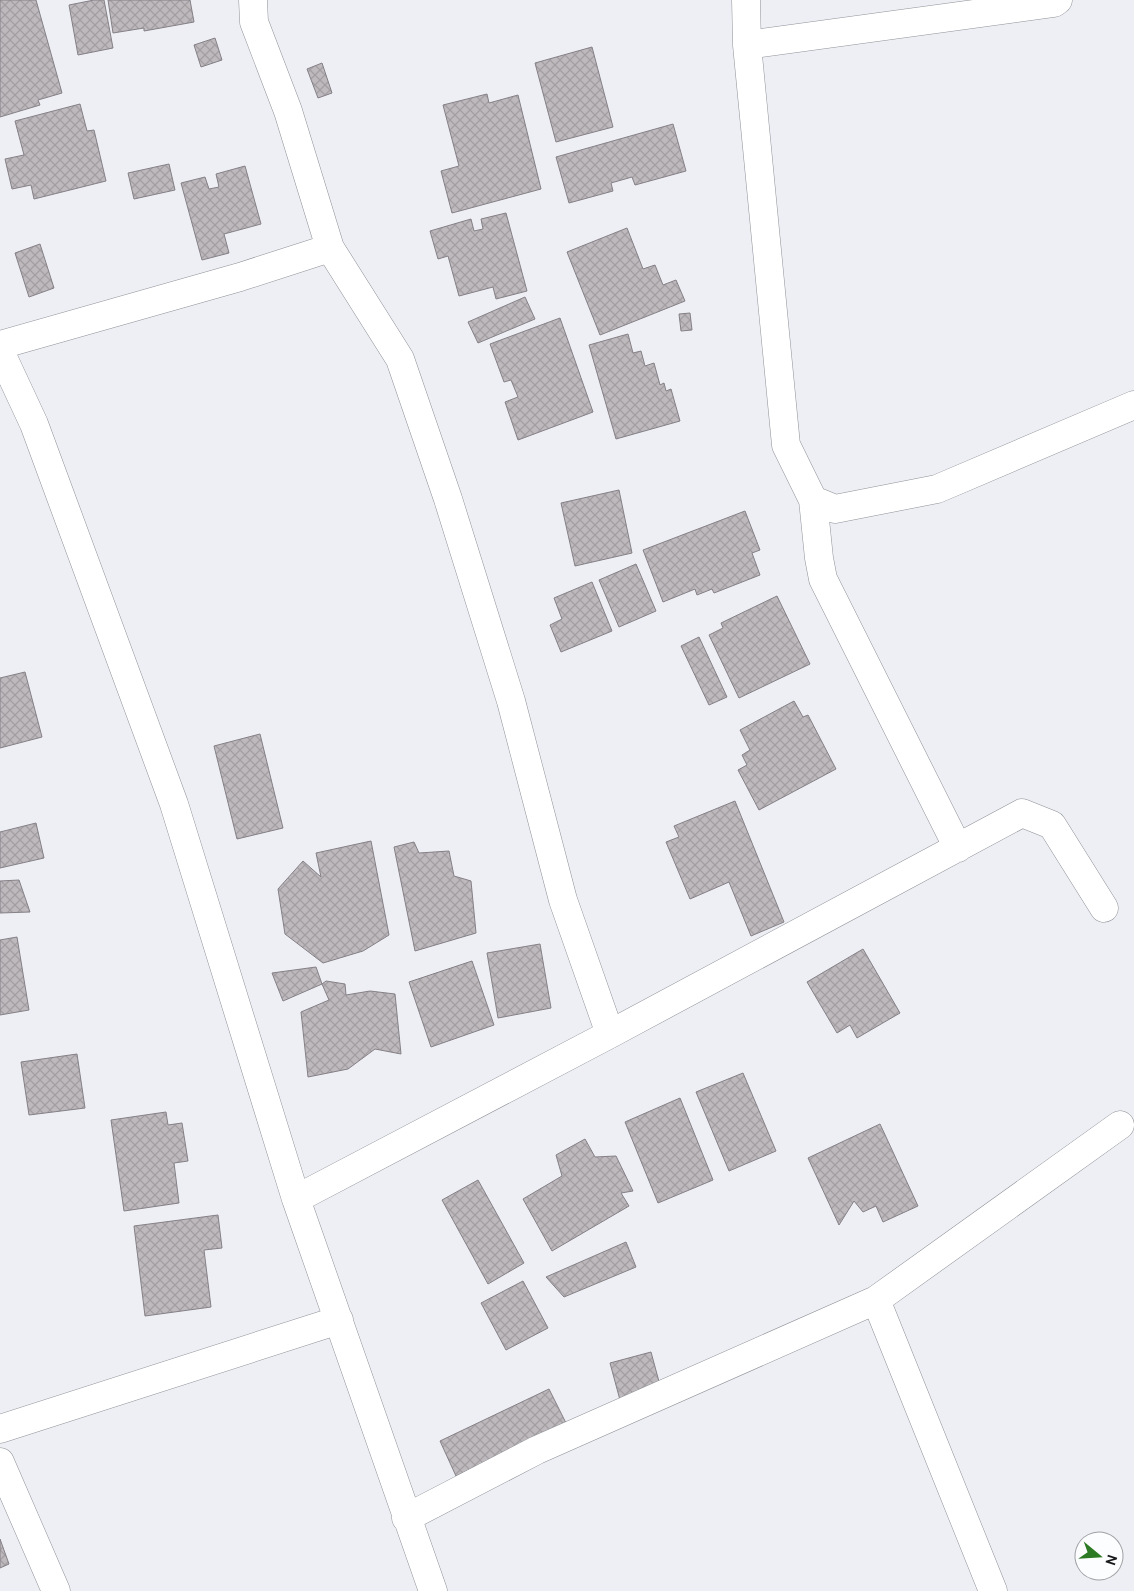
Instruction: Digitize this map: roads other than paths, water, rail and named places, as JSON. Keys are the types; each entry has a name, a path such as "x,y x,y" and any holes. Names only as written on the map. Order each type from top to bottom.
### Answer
{"street":[{"path":"253,0 254,22 288,111 330,248 400,359 448,499 511,701 563,900 610,1034"},
{"path":"746,0 747,45 786,445 813,500 823,579 958,848"},
{"path":"747,45 1058,0"},
{"path":"0,345 240,277 330,248"},
{"path":"0,351 34,424 174,804 296,1199 433,1591"},
{"path":"813,500 835,509 937,489 1134,405"},
{"path":"296,1199 610,1034 1022,813 1052,825 1104,908"},
{"path":"406,1518 538,1450 876,1300 1120,1125"},
{"path":"876,1300 993,1591"},
{"path":"0,1429 339,1320"},
{"path":"0,1462 56,1591"}]}
